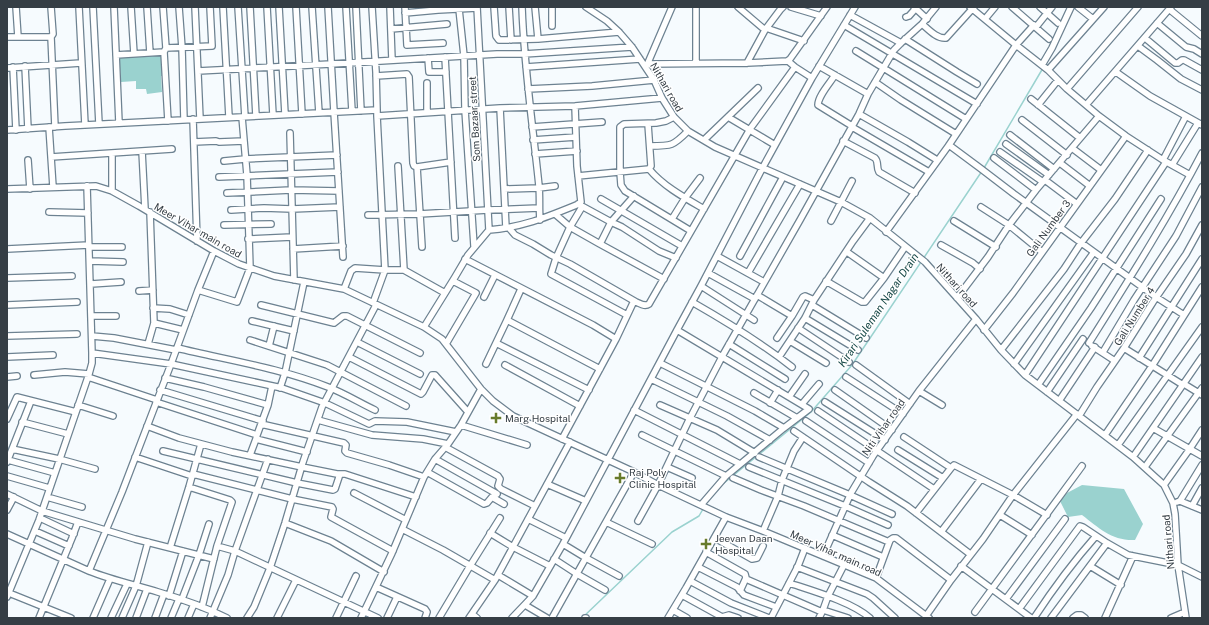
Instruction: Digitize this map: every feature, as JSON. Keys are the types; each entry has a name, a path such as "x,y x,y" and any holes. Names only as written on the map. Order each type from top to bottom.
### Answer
{"street":[{"path":"16,7 18,37"},
{"path":"51,7 53,34 51,37 52,65 56,127"},
{"path":"78,7 85,125"},
{"path":"93,7 99,124"},
{"path":"114,7 119,123"},
{"path":"131,7 134,54"},
{"path":"147,7 150,53"},
{"path":"163,7 168,121"},
{"path":"179,7 184,120"},
{"path":"195,7 200,119"},
{"path":"116,55 150,53 213,45 210,7"},
{"path":"222,7 229,117"},
{"path":"198,290 237,302 250,268 238,7"},
{"path":"250,7 256,116"},
{"path":"267,7 273,115"},
{"path":"279,7 286,114"},
{"path":"296,7 302,114"},
{"path":"312,7 318,113"},
{"path":"328,7 343,257"},
{"path":"346,7 352,111"},
{"path":"356,7 361,111"},
{"path":"247,618 254,607 270,568 296,483 318,420 325,403 365,325 374,304 385,270 372,7"},
{"path":"390,7 392,60"},
{"path":"443,43 406,45 405,10 477,7"},
{"name":"Som Bazaar street","path":"477,7 489,230"},
{"path":"494,7 496,36 499,40 523,40 620,32"},
{"path":"509,7 511,40"},
{"path":"522,7 524,54 539,188 540,220"},
{"path":"536,7 538,39"},
{"path":"552,7 552,26"},
{"name":"Nithari road","path":"586,7 620,32 647,66 662,98 674,117 688,131 715,147 841,202 870,218 923,260 976,319 1001,350 1025,375 1118,445 1164,485 1173,504 1175,514 1178,566 1186,615"},
{"path":"672,7 647,66 696,63 788,61 812,78"},
{"path":"696,7 696,63"},
{"path":"738,7 766,29 804,41"},
{"path":"747,63 766,29 780,10 783,7 786,7"},
{"path":"791,7 821,16"},
{"path":"788,61 804,41 827,7"},
{"path":"512,618 533,596 563,544 660,363 676,330 717,256 762,167 812,78 855,7"},
{"path":"906,17 909,16 916,7 927,19"},
{"path":"638,521 658,485 706,387 729,344 859,114 868,94 903,41 927,19 936,7"},
{"path":"985,19 995,7"},
{"path":"1012,7 1049,38"},
{"path":"1040,7 1058,23"},
{"path":"886,232 949,145 1016,45 1052,7"},
{"path":"1045,67 1071,7"},
{"path":"1078,7 1093,19"},
{"path":"1045,67 1104,7"},
{"path":"1067,89 1138,7"},
{"path":"459,8 464,56 465,110 474,246"},
{"path":"922,24 930,31 944,39 972,8 1045,67 1067,89 1099,116 1126,136 1190,176"},
{"path":"1086,105 1170,8 1202,36"},
{"path":"850,15 903,41 977,84"},
{"path":"391,29 447,24"},
{"path":"1157,24 1186,47 1194,49 1202,54"},
{"path":"844,25 977,104"},
{"path":"7,37 51,37"},
{"path":"1145,38 1175,63 1184,60 1202,70"},
{"path":"1138,46 1181,79 1202,90"},
{"path":"198,70 282,67 632,47"},
{"path":"856,51 966,119"},
{"path":"445,57 455,238"},
{"path":"428,58 429,72 446,72"},
{"path":"526,67 640,59"},
{"path":"16,130 10,67 82,63"},
{"path":"25,66 28,129"},
{"path":"819,66 868,94"},
{"path":"500,108 505,210 508,228 515,236 533,244 636,302 647,305 664,279 750,129 795,67"},
{"path":"1116,72 1150,96 1200,124 1172,165"},
{"path":"376,76 408,75 413,163 414,166 417,167 422,247"},
{"path":"835,75 818,102 818,105 929,172"},
{"path":"528,88 592,86 654,80"},
{"path":"1038,105 1058,80"},
{"path":"875,82 956,134"},
{"path":"427,83 427,112"},
{"path":"704,140 758,88"},
{"path":"7,130 352,111 410,114 500,108 575,106 662,98"},
{"path":"1031,99 1080,138"},
{"path":"575,106 578,176 582,199 551,273 552,276 627,316"},
{"path":"859,114 937,160"},
{"path":"728,116 775,145"},
{"path":"957,298 980,269 1009,226 1036,190 1099,116"},
{"path":"1025,375 1165,161 1186,116"},
{"path":"674,117 663,122 648,124 624,124 620,127 620,172 622,188 691,231"},
{"path":"193,120 197,240"},
{"path":"1022,120 1067,155"},
{"path":"532,127 602,122"},
{"path":"648,124 651,166 649,169"},
{"path":"49,128 53,187"},
{"path":"650,146 670,146 677,142 688,131"},
{"path":"290,133 294,280"},
{"path":"1010,135 1054,169"},
{"name":"Gali Number 3","path":"984,330 1126,136"},
{"path":"533,140 576,137"},
{"path":"194,142 244,141"},
{"path":"843,141 875,158 878,162 877,168 879,172 915,193"},
{"path":"1006,144 1045,179 1077,204"},
{"path":"949,145 1060,228 1156,297 1184,315"},
{"path":"1072,148 1101,170"},
{"path":"51,157 172,149"},
{"path":"1001,350 1064,269 1081,243 1115,199 1148,150"},
{"path":"142,151 154,308 154,323 148,344"},
{"path":"535,154 577,151"},
{"path":"1000,152 1045,179"},
{"path":"112,153 112,191"},
{"path":"1089,343 1130,278 1202,153"},
{"path":"224,161 336,155"},
{"path":"994,158 1036,190"},
{"path":"28,160 30,189"},
{"path":"417,167 451,162"},
{"path":"1060,163 1090,186"},
{"path":"398,166 404,270"},
{"path":"578,176 649,169"},
{"path":"649,169 659,180 704,209"},
{"path":"219,177 338,172"},
{"path":"740,256 783,177"},
{"path":"672,219 700,178"},
{"path":"831,221 852,181"},
{"path":"748,274 800,184"},
{"path":"68,618 44,607 8,595 40,518 92,363 88,186"},
{"name":"Meer Vihar main road","path":"7,189 96,186 112,191 214,251 240,264 274,276 344,289 424,327 442,339 481,389 508,413 703,506 876,578 928,617"},
{"path":"504,189 555,186"},
{"path":"1103,352 1176,236 1202,187"},
{"path":"227,193 291,190 339,190"},
{"path":"600,244 611,222 634,196"},
{"path":"601,199 682,246"},
{"path":"1038,385 1091,308 1161,199"},
{"path":"424,327 465,259 474,246 489,230 508,228 540,220 580,205 622,227 659,251 676,258"},
{"path":"231,210 292,209 340,206"},
{"path":"980,207 1009,226 1042,252"},
{"path":"368,215 539,208"},
{"path":"49,212 88,213"},
{"path":"555,214 570,227 664,279"},
{"path":"779,357 805,318 826,282 870,218"},
{"path":"954,221 996,247"},
{"path":"224,225 270,224"},
{"name":"Gali Number 4","path":"928,617 951,580 1000,515 1013,495 1078,415 1186,254 1202,224"},
{"path":"248,239 292,237"},
{"path":"941,245 980,269"},
{"path":"7,249 89,246 122,247"},
{"path":"293,249 342,246"},
{"path":"826,282 862,302 865,302 884,278 905,247"},
{"path":"89,571 122,492 214,251"},
{"path":"847,252 884,278"},
{"path":"1014,364 1094,252"},
{"path":"717,256 764,282"},
{"path":"465,259 593,325 616,339"},
{"path":"1140,358 1202,259"},
{"path":"90,261 123,262"},
{"path":"344,289 353,269 357,268 404,270 445,293"},
{"path":"708,273 792,316"},
{"path":"484,297 495,275"},
{"path":"7,278 72,276"},
{"path":"446,344 476,292 453,281"},
{"path":"90,284 121,282"},
{"path":"280,388 304,282"},
{"path":"701,286 754,320"},
{"path":"1105,435 1152,366 1202,287"},
{"path":"486,364 521,289"},
{"path":"139,291 153,290"},
{"path":"777,338 805,296 813,303 866,338"},
{"path":"7,305 77,302"},
{"path":"562,439 616,339 633,303 636,302"},
{"path":"692,302 738,328 792,367"},
{"path":"261,305 334,323 343,316 347,316 420,353"},
{"path":"154,308 170,309 189,315"},
{"path":"92,316 116,316"},
{"path":"805,318 858,350"},
{"name":"Niti Vihar road","path":"823,556 850,495 869,463 919,391 976,319"},
{"path":"507,320 600,369"},
{"path":"252,321 294,331"},
{"path":"154,323 183,330"},
{"path":"269,346 274,326"},
{"path":"798,328 849,362"},
{"path":"1118,445 1202,328"},
{"path":"676,330 809,409 770,440 757,455 740,464 726,476 703,506"},
{"path":"1073,333 1115,361"},
{"path":"7,336 78,334"},
{"path":"92,336 114,338 176,349 284,373 333,389 375,410"},
{"path":"1047,392 1083,339"},
{"path":"250,340 327,365 406,406"},
{"path":"790,341 826,363"},
{"path":"357,342 420,374"},
{"path":"496,343 589,390"},
{"path":"729,344 785,379"},
{"path":"1059,401 1095,347"},
{"path":"1124,348 1168,376 1201,392 1145,467"},
{"path":"92,353 171,364 280,388 325,403 369,424 375,421 407,422 456,432"},
{"path":"7,357 53,355"},
{"path":"349,357 421,394 432,375 435,375 468,412"},
{"path":"1133,457 1202,357"},
{"path":"660,363 784,428"},
{"path":"505,365 580,406"},
{"path":"856,365 910,404"},
{"path":"34,375 65,372 89,375 257,437 307,452"},
{"path":"789,396 805,374"},
{"path":"7,377 17,376"},
{"path":"846,377 903,414"},
{"path":"165,378 268,404"},
{"path":"651,379 727,416 770,440"},
{"path":"802,404 819,384"},
{"path":"250,455 268,404 272,386"},
{"path":"361,618 384,572 425,474 461,425 481,389"},
{"path":"160,390 262,422 344,443 346,445 345,451 347,452 425,474 484,504 487,503 492,497 504,504"},
{"path":"770,403 778,390"},
{"path":"834,390 892,430"},
{"path":"919,391 942,405"},
{"path":"754,394 796,418"},
{"path":"7,419 16,398 19,397 76,412"},
{"path":"30,401 8,459 54,473"},
{"path":"825,402 885,440"},
{"path":"78,405 113,416"},
{"path":"660,405 730,437 757,455 786,469 892,514"},
{"path":"634,410 740,464"},
{"path":"818,411 934,489"},
{"path":"318,420 372,435 423,439 446,446 498,476 500,479 498,486 501,489 535,506"},
{"path":"806,421 869,463"},
{"path":"22,422 68,434"},
{"path":"461,425 527,445"},
{"path":"147,426 179,438 201,444 302,467 345,474 416,497"},
{"path":"1153,428 1189,450 1202,456"},
{"path":"1164,485 1202,430"},
{"path":"794,431 916,513 970,554"},
{"path":"642,435 726,476"},
{"path":"763,531 778,496 786,469 794,451 803,437"},
{"path":"904,438 950,468"},
{"path":"473,617 497,578 570,442"},
{"path":"170,548 201,444"},
{"path":"12,449 59,459 95,469"},
{"path":"898,450 943,478"},
{"path":"163,451 296,483 334,490 340,474"},
{"path":"135,457 193,475 332,507 331,517 393,551"},
{"path":"210,618 228,575 235,551 268,459"},
{"path":"435,459 497,494"},
{"path":"916,513 952,465 956,465 1047,515"},
{"path":"1173,504 1180,501 1202,465"},
{"path":"975,612 1082,466"},
{"path":"667,467 692,478"},
{"path":"749,467 888,525"},
{"path":"552,618 634,472"},
{"path":"7,476 49,488"},
{"path":"733,478 889,542"},
{"path":"941,532 981,479"},
{"path":"547,484 586,501"},
{"path":"189,487 230,500 232,502 217,546 202,607"},
{"path":"1192,506 1201,489"},
{"path":"354,493 406,520"},
{"path":"7,494 42,511 106,531 214,559"},
{"path":"7,510 14,497"},
{"path":"46,497 82,507"},
{"path":"1180,501 1202,510"},
{"path":"1000,515 1032,535"},
{"path":"668,618 715,538 726,516"},
{"path":"40,518 74,534"},
{"path":"439,618 500,518"},
{"path":"528,519 566,538"},
{"path":"1006,599 1065,519"},
{"path":"39,618 78,522"},
{"path":"606,522 652,544"},
{"path":"285,523 331,541 384,572"},
{"path":"171,618 199,555 209,524"},
{"path":"1019,609 1080,526 1123,552 1133,556 1178,566 1202,578"},
{"path":"402,529 470,566 533,596"},
{"path":"35,531 69,546"},
{"path":"490,533 550,566"},
{"path":"7,534 89,571 110,579 180,599 213,611 227,618"},
{"path":"832,535 884,557"},
{"path":"1034,618 1060,580 1096,536"},
{"path":"715,538 752,559 757,558 762,546"},
{"path":"876,578 889,542 893,538 898,539 951,580"},
{"path":"122,618 136,586 148,542"},
{"path":"1051,618 1107,543"},
{"path":"563,544 619,576"},
{"path":"217,546 235,551 378,618"},
{"path":"690,581 731,603 770,618 797,567 805,548"},
{"path":"155,618 166,595 183,551"},
{"path":"706,552 745,574 746,579 740,591"},
{"path":"1105,618 1133,556"},
{"path":"554,559 605,590"},
{"path":"821,615 828,596 844,565"},
{"path":"962,566 1031,618"},
{"path":"1090,566 1121,585"},
{"path":"698,567 737,587 744,594 776,607"},
{"path":"797,567 868,594 894,618"},
{"path":"336,618 356,576"},
{"path":"93,618 110,579"},
{"path":"746,579 783,595 821,615 848,618"},
{"path":"277,618 296,580"},
{"path":"789,583 828,596 859,609 870,618"},
{"path":"111,618 127,584"},
{"path":"376,587 425,609 427,612 425,618"},
{"path":"136,618 147,589"},
{"path":"682,595 722,617 729,614 738,618"},
{"path":"387,618 397,597"},
{"path":"188,618 194,604"},
{"path":"525,605 539,616 547,618"},
{"path":"673,610 687,618"},
{"path":"1073,618 1077,615 1081,615 1085,618"},
{"path":"1171,618 1186,615"}],"water":[{"path":"163,52 164,76 161,76 162,92 147,94 146,89 136,89 136,81 121,82 119,55"},
{"path":"1082,485 1124,489 1143,524 1135,540 1127,540 1106,533 1082,515 1068,517 1060,501 1067,493"}],"waterway":[{"name":"Kirari Suleman Nagar Drain","path":"984,168 1043,68"},
{"name":"Kirari Suleman Nagar Drain","path":"724,483 811,412 852,365 982,171"},
{"name":"Kirari Suleman Nagar Drain","path":"582,618 672,532 699,516 703,509"}],"place":[{"name":"Marg Hospital","path":"496,418"},
{"name":"Raj Poly Clinic Hospital","path":"620,478"},
{"name":"Jeevan Daan Hospital","path":"706,544"}]}
